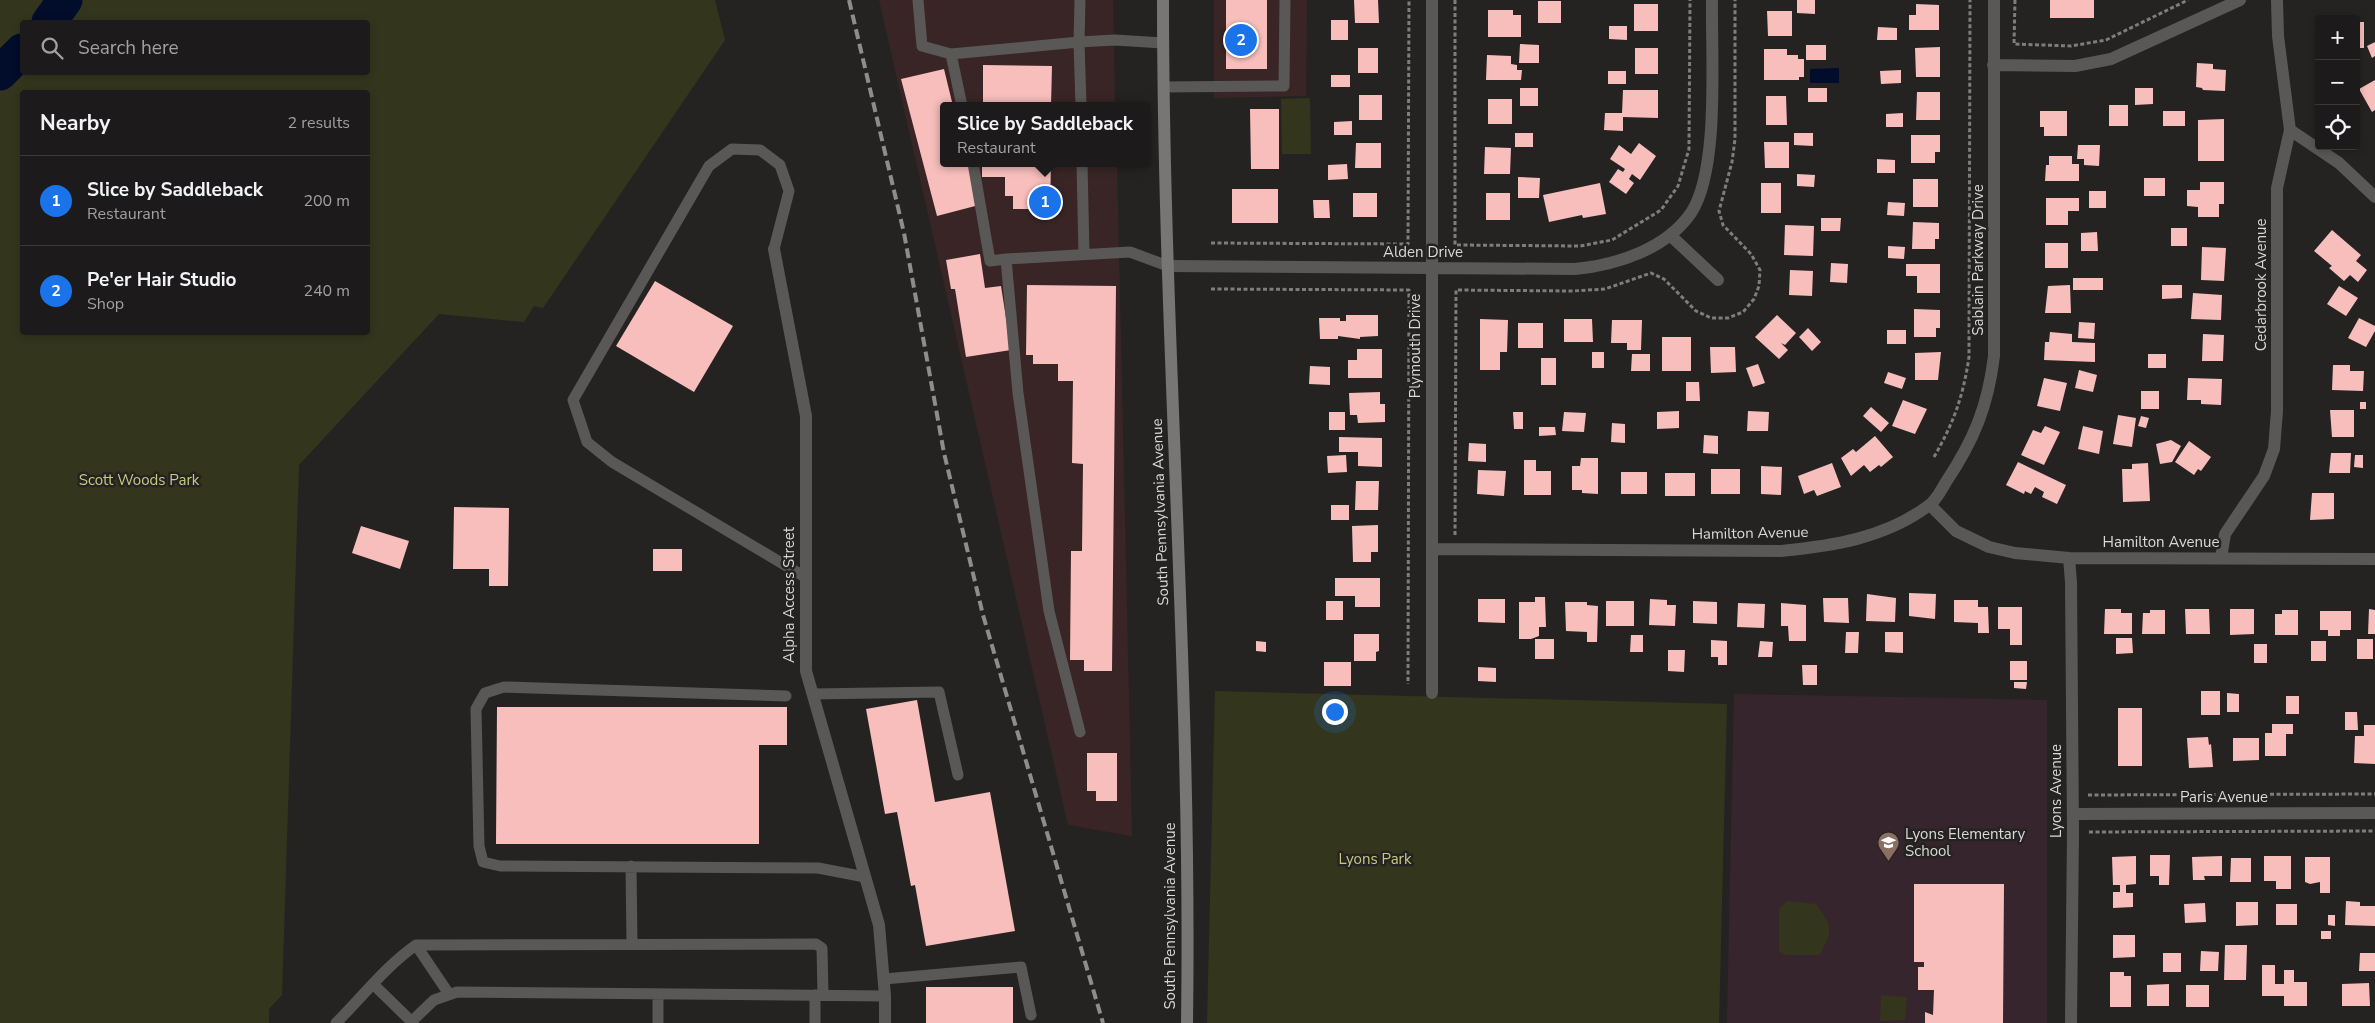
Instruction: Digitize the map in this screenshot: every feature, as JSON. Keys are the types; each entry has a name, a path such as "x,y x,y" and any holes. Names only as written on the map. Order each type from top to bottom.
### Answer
{"main road":[{"name":"South Pennsylvania Avenue","path":"1163,0 1168,266 1185,785 1187,1023"}],"street":[{"name":"Plymouth Drive","path":"1432,0 1432,692"},
{"name":"Alden Drive","path":"1168,266 1575,269 1600,267 1624,259 1671,236 1691,212 1700,190 1708,160 1711,131 1712,0"},
{"name":"Sablain Parkway Drive","path":"1930,505 1970,443 1983,415 1991,384 1994,356 1994,0"},
{"path":"1994,66 2074,66 2111,59 2240,0"},
{"name":"Cedarbrook Avenue","path":"2221,558 2225,534 2264,476 2274,449 2277,412 2277,188 2290,130 2278,36 2277,0"},
{"path":"2290,130 2339,163 2375,197"},
{"path":"1671,236 1718,280"},
{"name":"Alpha Access Street","path":"774,249 806,416 806,672 879,925 886,996 885,1023"},
{"name":"Hamilton Avenue","path":"1432,549 1781,551 1823,547 1861,538 1897,525 1930,505 1956,531 1990,547 2015,553 2069,558 2375,559"},
{"name":"Lyons Avenue","path":"2069,558 2071,582 2073,814 2071,1023"},
{"name":"Paris Avenue","path":"2073,814 2375,813"}],"lane":[{"path":"918,0 922,46 951,54 1079,42 1163,42"},
{"path":"1080,0 1081,102"},
{"path":"1165,87 1284,86 1285,0"},
{"path":"951,54 961,102"},
{"path":"774,249 789,191 780,165 760,150 732,149 709,166 573,400 587,442 612,462 805,577"},
{"path":"974,167 990,261 1130,252 1168,266"},
{"path":"1082,167 1084,254"},
{"path":"1006,259 1018,393 1049,611 1080,732"},
{"path":"786,696 504,687 485,694 476,709 479,846 483,862 500,866 818,868 865,877"},
{"path":"813,694 939,692 958,775"},
{"path":"631,866 632,944"},
{"path":"336,1023 374,985 396,959 416,945 816,944 822,948 815,1023"},
{"path":"416,945 449,994"},
{"path":"884,979 1021,967 1031,1015"},
{"path":"374,985 411,1022 434,1000 457,992 886,996"},
{"path":"658,994 658,1023"}],"path":[{"path":"1211,243 1408,244 1409,0"},
{"path":"1455,0 1455,244 1580,246 1612,240 1637,226 1661,210 1678,186 1689,149 1690,0"},
{"path":"1454,549 1456,290 1573,291 1605,289 1651,273 1664,279 1696,311 1710,318 1728,318 1744,312 1754,299 1759,286 1760,270 1751,254 1723,225 1718,211 1732,162 1735,139 1735,0"},
{"path":"1934,457 1951,426 1964,391 1969,357 1970,0"},
{"path":"2015,0 2014,44 2071,46 2106,40 2188,0"},
{"path":"1211,289 1409,290 1408,684"},
{"path":"2087,786 2087,795 2375,794"},
{"path":"2089,841 2089,832 2375,831"}],"shaded area":[{"path":"879,0 1113,0 1115,102 940,102 940,167 1117,167 1132,836 1068,825"},
{"path":"1214,0 1307,0 1306,96 1214,98"},
{"name":"Lyons Elementary School","path":"1734,694 2047,700 2047,1023 1727,1023"}],"green space":[{"name":"Scott Woods Park","path":"0,0 715,0 725,40 543,308 534,306 524,322 439,314 299,465 282,995 269,1009 269,1023 0,1023"},
{"path":"1310,98 1311,154 1282,154 1281,99"},
{"name":"Lyons Park","path":"1215,691 1727,704 1719,1023 1207,1023"},
{"path":"1787,901 1816,904 1826,918 1829,934 1820,955 1785,955 1779,951 1779,909"},
{"path":"1881,995 1907,997 1905,1020 1880,1021"}],"water":[{"path":"1839,68 1839,83 1810,83 1810,69"}],"building":[{"path":"1226,0 1267,0 1267,69 1226,69"},
{"path":"1354,0 1378,0 1379,23 1355,23"},
{"path":"1797,0 1815,0 1815,14 1797,13"},
{"path":"2050,0 2094,0 2094,18 2050,18"},
{"path":"1538,1 1561,1 1561,23 1538,23"},
{"path":"1634,4 1658,4 1658,31 1634,31"},
{"path":"1916,4 1939,5 1939,30 1909,30 1909,15 1916,15"},
{"path":"1488,10 1513,10 1513,15 1521,15 1521,37 1488,37"},
{"path":"1767,11 1792,11 1792,36 1768,36"},
{"path":"1331,20 1348,20 1348,40 1331,40"},
{"path":"2360,22 2364,22 2364,48 2360,48"},
{"path":"1609,26 1627,26 1627,40 1609,39"},
{"path":"1878,27 1897,28 1897,40 1877,40"},
{"path":"2375,42 2375,56 2372,58 2367,46"},
{"path":"1520,44 1539,45 1539,63 1519,63"},
{"path":"1806,45 1826,45 1826,60 1806,60"},
{"path":"1940,47 1940,77 1916,77 1915,48"},
{"path":"1358,48 1378,48 1378,73 1358,73"},
{"path":"1635,48 1658,48 1658,74 1635,74"},
{"path":"1764,49 1787,49 1787,55 1798,55 1798,59 1804,59 1804,77 1799,77 1799,80 1764,80"},
{"path":"1487,55 1511,56 1511,64 1517,65 1517,70 1522,70 1521,80 1486,80"},
{"path":"2197,63 2213,64 2213,69 2226,70 2225,91 2203,90 2196,87"},
{"path":"983,65 1052,66 1051,102 983,102"},
{"path":"944,69 952,102 940,102 940,167 969,167 979,205 937,216 901,79"},
{"path":"1901,70 1901,83 1881,84 1880,71"},
{"path":"1608,71 1626,71 1626,84 1608,84"},
{"path":"1331,75 1350,75 1350,87 1331,87"},
{"path":"2375,80 2375,110 2372,112 2360,91 2360,88"},
{"path":"1520,88 1538,88 1538,106 1520,106"},
{"path":"1808,88 1827,88 1827,102 1808,102"},
{"path":"2135,88 2153,88 2153,104 2135,105"},
{"path":"1623,90 1658,90 1658,118 1623,117 1623,131 1604,130 1605,113 1622,113"},
{"path":"1917,92 1940,92 1940,120 1916,120"},
{"path":"1359,95 1382,95 1382,120 1359,120"},
{"path":"1766,96 1786,96 1787,125 1766,125"},
{"path":"1488,99 1512,99 1512,124 1488,124"},
{"path":"2109,105 2128,105 2128,126 2109,126"},
{"path":"1250,109 1279,109 1279,169 1251,169"},
{"path":"2040,111 2067,111 2067,136 2044,136 2044,127 2040,127"},
{"path":"2163,111 2185,111 2185,126 2163,126"},
{"path":"1903,113 1903,127 1886,127 1886,114"},
{"path":"2224,119 2224,161 2198,161 2198,120"},
{"path":"1352,121 1352,135 1334,135 1334,122"},
{"path":"1515,133 1533,133 1533,147 1515,147"},
{"path":"1794,133 1813,133 1813,146 1794,145"},
{"path":"1911,135 1940,135 1940,152 1935,152 1935,163 1911,163"},
{"path":"1764,142 1789,142 1789,168 1765,168"},
{"path":"1356,143 1381,143 1381,168 1355,168"},
{"path":"1639,143 1656,156 1640,180 1632,174 1629,179 1634,183 1626,194 1609,182 1618,169 1623,172 1625,169 1610,159 1619,145 1631,154"},
{"path":"2078,145 2100,145 2099,166 2084,165 2084,159 2077,159"},
{"path":"1485,147 1511,148 1510,174 1484,174"},
{"path":"2049,156 2072,156 2072,164 2079,164 2079,181 2045,181 2046,165 2049,165"},
{"path":"1877,159 1895,160 1895,173 1877,173"},
{"path":"1347,164 1348,179 1328,180 1328,165"},
{"path":"982,167 1051,167 1050,209 1013,209 1013,196 1005,196 1005,177 982,177"},
{"path":"1797,174 1815,175 1814,187 1797,186"},
{"path":"1518,177 1540,178 1539,198 1518,198"},
{"path":"2144,178 2165,178 2165,196 2144,196"},
{"path":"1913,179 1938,179 1938,207 1913,207"},
{"path":"2200,182 2224,182 2224,204 2219,204 2219,217 2198,217 2198,207 2187,206 2187,190 2200,190"},
{"path":"1600,183 1606,214 1583,218 1582,215 1549,222 1543,195"},
{"path":"1761,183 1781,183 1781,213 1761,213"},
{"path":"1232,189 1278,189 1278,223 1232,223"},
{"path":"2089,191 2106,191 2106,208 2089,208"},
{"path":"1353,193 1377,193 1377,217 1353,217"},
{"path":"1486,193 1510,193 1510,220 1486,220"},
{"path":"2046,198 2079,198 2079,211 2068,211 2068,225 2046,225"},
{"path":"1313,200 1329,200 1330,218 1314,218"},
{"path":"1888,202 1905,203 1904,216 1887,215"},
{"path":"1821,218 1841,218 1840,231 1821,231"},
{"path":"1913,222 1939,223 1939,239 1935,239 1935,249 1912,249"},
{"path":"1785,225 1814,226 1813,256 1784,255"},
{"path":"2171,228 2187,228 2187,246 2171,246"},
{"path":"2332,230 2361,255 2356,261 2367,270 2358,282 2350,275 2344,281 2329,268 2332,266 2314,251"},
{"path":"2097,232 2098,251 2081,251 2081,233"},
{"path":"2045,243 2068,243 2068,268 2045,268"},
{"path":"1888,246 1905,247 1904,259 1888,258"},
{"path":"2202,247 2226,248 2224,281 2201,280"},
{"path":"980,254 985,288 1001,286 1011,350 966,357 955,289 951,289 946,260"},
{"path":"1831,263 1848,264 1847,283 1830,282"},
{"path":"1906,264 1940,264 1940,293 1917,293 1917,276 1906,276"},
{"path":"1790,270 1813,271 1812,296 1789,295"},
{"path":"2073,278 2103,278 2103,290 2073,290"},
{"path":"655,281 733,326 694,392 616,346"},
{"path":"1027,285 1116,286 1112,671 1084,671 1084,660 1070,660 1071,551 1082,551 1083,464 1072,463 1073,381 1058,381 1058,364 1033,364 1033,355 1026,355"},
{"path":"2070,285 2071,313 2045,313 2048,286"},
{"path":"2162,285 2182,285 2182,298 2162,299"},
{"path":"2339,286 2358,298 2346,316 2327,304"},
{"path":"2193,293 2222,295 2221,320 2191,319"},
{"path":"1914,309 1940,310 1940,328 1936,328 1936,337 1914,337"},
{"path":"1346,315 1378,315 1378,336 1360,337 1360,339 1338,336 1338,339 1320,339 1319,318 1340,318 1340,321 1346,321"},
{"path":"1777,315 1796,333 1785,345 1781,343 1788,350 1779,359 1755,337"},
{"path":"2359,318 2375,326 2375,331 2366,347 2348,338"},
{"path":"1480,319 1508,320 1507,352 1500,352 1500,370 1480,370"},
{"path":"1564,319 1592,319 1593,342 1564,342"},
{"path":"1612,320 1642,320 1641,350 1627,350 1627,343 1611,343"},
{"path":"2079,322 2095,323 2094,339 2078,338"},
{"path":"1518,323 1543,323 1543,348 1518,348"},
{"path":"1808,328 1821,342 1812,351 1799,337"},
{"path":"1887,330 1906,330 1906,344 1887,344"},
{"path":"2050,332 2072,334 2072,342 2095,343 2095,362 2044,360 2045,342 2049,342"},
{"path":"2203,334 2224,335 2223,361 2202,361"},
{"path":"1662,337 1691,337 1691,371 1662,371"},
{"path":"1710,347 1735,347 1736,372 1711,373"},
{"path":"1357,349 1382,349 1382,378 1348,378 1348,360 1357,360"},
{"path":"1592,352 1604,352 1604,368 1592,368"},
{"path":"1941,352 1938,380 1915,380 1915,353"},
{"path":"1632,354 1650,354 1650,371 1631,371"},
{"path":"2148,354 2166,354 2166,368 2148,368"},
{"path":"1541,358 1556,358 1556,385 1541,385"},
{"path":"1758,364 1765,383 1753,387 1746,368"},
{"path":"2333,365 2350,365 2350,371 2364,371 2363,391 2332,390"},
{"path":"1310,366 1330,367 1330,385 1309,384"},
{"path":"2079,370 2097,375 2093,392 2075,388"},
{"path":"1888,372 1906,378 1902,389 1884,383"},
{"path":"2044,378 2067,383 2060,411 2037,406"},
{"path":"2188,378 2222,379 2221,405 2201,404 2201,400 2187,400"},
{"path":"1686,382 1699,382 1700,401 1686,401"},
{"path":"2141,391 2159,391 2159,409 2141,409"},
{"path":"1380,392 1380,404 1385,404 1385,422 1358,423 1357,415 1350,415 1349,393"},
{"path":"1903,400 1927,409 1915,434 1892,426"},
{"path":"2360,402 2366,402 2366,409 2360,409"},
{"path":"1871,407 1889,423 1881,432 1863,416"},
{"path":"2330,410 2354,410 2354,437 2332,437"},
{"path":"1679,411 1679,428 1657,429 1657,412"},
{"path":"1748,411 1769,412 1768,431 1747,431"},
{"path":"1329,412 1345,412 1345,430 1329,430"},
{"path":"1513,412 1523,412 1523,429 1514,429"},
{"path":"1564,412 1586,413 1584,432 1562,431"},
{"path":"2118,415 2136,418 2132,447 2113,444"},
{"path":"2141,416 2149,418 2146,428 2138,426"},
{"path":"1612,423 1625,424 1625,443 1611,442"},
{"path":"2045,426 2060,432 2044,465 2021,455 2033,430 2041,433"},
{"path":"2083,426 2103,431 2099,454 2078,449"},
{"path":"1539,427 1555,427 1556,435 1539,436"},
{"path":"1704,435 1718,436 1718,454 1703,453"},
{"path":"1875,436 1893,457 1881,467 1879,465 1870,472 1864,465 1851,476 1841,458 1853,449 1856,452"},
{"path":"1339,437 1382,438 1382,467 1358,466 1358,452 1339,452"},
{"path":"2171,440 2181,446 2172,462 2160,464 2156,444"},
{"path":"2189,441 2211,457 2201,471 2198,469 2194,475 2175,462"},
{"path":"1469,443 1486,444 1486,462 1468,461"},
{"path":"2331,453 2351,453 2350,473 2329,473"},
{"path":"1346,455 1347,472 1328,473 1327,456"},
{"path":"2355,455 2363,455 2363,468 2354,467"},
{"path":"1581,458 1598,458 1598,494 1582,493 1582,490 1572,490 1572,466 1580,466"},
{"path":"1524,460 1536,460 1536,471 1551,471 1551,495 1524,495"},
{"path":"2018,462 2066,485 2057,504 2042,497 2044,492 2035,487 2031,494 2025,491 2024,494 2006,485"},
{"path":"1832,463 1841,487 1817,496 1814,490 1804,494 1798,476"},
{"path":"2148,463 2150,501 2123,502 2122,469 2132,469 2132,464"},
{"path":"1761,466 1782,467 1781,495 1761,494"},
{"path":"1711,469 1740,469 1740,494 1711,494"},
{"path":"1478,470 1506,471 1504,496 1477,494"},
{"path":"1621,472 1647,472 1647,494 1621,494"},
{"path":"1665,473 1695,473 1695,496 1665,496"},
{"path":"1356,481 1379,481 1378,510 1355,510"},
{"path":"2312,493 2334,493 2334,519 2310,520"},
{"path":"1331,505 1349,505 1349,520 1331,520"},
{"path":"454,507 509,508 508,586 489,586 489,569 453,569"},
{"path":"1378,525 1378,552 1371,552 1371,562 1353,562 1352,526"},
{"path":"361,526 409,541 400,569 352,553"},
{"path":"653,549 682,549 682,571 653,571"},
{"path":"1335,578 1380,578 1380,607 1355,607 1355,596 1335,596"},
{"path":"1909,593 1936,594 1935,619 1909,616"},
{"path":"1867,594 1896,598 1895,622 1866,621"},
{"path":"1535,597 1545,597 1546,627 1539,627 1539,636 1531,639 1519,639 1519,602 1535,602"},
{"path":"1823,598 1848,598 1849,623 1824,622"},
{"path":"1478,599 1505,599 1505,623 1478,622"},
{"path":"1650,599 1667,600 1667,605 1676,605 1675,626 1649,625"},
{"path":"1954,600 1978,600 1978,607 1988,607 1989,633 1978,633 1978,623 1954,622"},
{"path":"1326,601 1343,601 1343,620 1326,620"},
{"path":"1606,601 1634,601 1634,626 1606,626"},
{"path":"1693,601 1717,602 1717,624 1693,623"},
{"path":"1565,602 1587,602 1587,605 1598,606 1597,642 1587,642 1587,632 1566,631"},
{"path":"1738,603 1765,604 1764,628 1737,627"},
{"path":"1781,603 1806,605 1806,641 1789,641 1788,626 1781,626"},
{"path":"1998,607 2022,607 2022,645 2010,645 2010,629 1998,629"},
{"path":"2105,609 2121,609 2121,613 2132,613 2132,634 2104,634"},
{"path":"2185,609 2209,609 2210,634 2186,634"},
{"path":"2230,609 2254,609 2254,634 2230,635"},
{"path":"2369,609 2375,610 2375,634 2368,634"},
{"path":"2150,610 2165,610 2165,634 2142,634 2143,613 2150,613"},
{"path":"2282,610 2298,610 2298,635 2275,635 2275,614 2282,614"},
{"path":"2320,611 2351,611 2351,630 2340,630 2340,636 2328,636 2328,630 2320,630"},
{"path":"1846,632 1859,632 1858,653 1845,653"},
{"path":"1885,632 1903,632 1903,653 1885,652"},
{"path":"1354,634 1379,634 1379,651 1376,652 1376,661 1354,661"},
{"path":"1631,635 1643,635 1643,652 1630,652"},
{"path":"2116,638 2132,638 2133,653 2116,654"},
{"path":"1535,639 1554,639 1554,659 1535,659"},
{"path":"2357,639 2373,639 2373,659 2357,659"},
{"path":"1711,640 1727,641 1727,665 1718,665 1718,657 1711,657"},
{"path":"1256,641 1266,642 1266,652 1256,651"},
{"path":"1760,641 1773,642 1772,657 1758,657"},
{"path":"2311,641 2326,641 2326,661 2311,661"},
{"path":"2254,644 2267,644 2267,663 2254,663"},
{"path":"1668,650 1685,650 1684,672 1668,671"},
{"path":"2010,661 2027,661 2027,680 2010,680"},
{"path":"1324,662 1351,662 1351,686 1324,686"},
{"path":"1802,665 1817,665 1817,685 1803,685"},
{"path":"1478,667 1496,668 1496,682 1478,681"},
{"path":"2014,682 2027,682 2026,689 2014,688"},
{"path":"2201,691 2220,691 2220,715 2201,715"},
{"path":"2227,693 2239,694 2239,712 2227,712"},
{"path":"2286,696 2299,696 2299,714 2286,714"},
{"path":"917,700 935,802 990,792 1015,931 926,946 915,885 911,886 897,812 885,814 866,709"},
{"path":"497,707 787,707 787,745 759,745 759,844 496,844"},
{"path":"2118,708 2142,708 2142,766 2118,766"},
{"path":"2345,712 2357,712 2358,730 2345,730"},
{"path":"2272,724 2293,724 2293,734 2286,734 2286,756 2265,756 2265,733 2272,733"},
{"path":"2364,725 2375,725 2375,764 2354,763 2355,736 2364,736"},
{"path":"2208,737 2209,745 2211,744 2213,767 2189,768 2187,738"},
{"path":"2233,738 2259,738 2259,760 2233,761"},
{"path":"1087,753 1117,753 1117,801 1096,801 1096,791 1087,791"},
{"path":"2150,855 2170,855 2169,885 2159,885 2159,876 2150,876"},
{"path":"2136,856 2136,884 2126,885 2126,893 2133,893 2133,907 2113,908 2113,892 2120,892 2120,885 2113,885 2112,857"},
{"path":"2222,856 2222,876 2204,876 2205,880 2193,880 2192,857"},
{"path":"2264,856 2291,856 2291,889 2276,889 2276,881 2264,881"},
{"path":"2305,857 2330,857 2330,893 2320,893 2320,882 2310,884 2305,882"},
{"path":"2231,858 2251,858 2251,882 2230,882"},
{"path":"1914,884 2004,884 2003,1023 1925,1023 1925,1012 1933,1015 1934,990 1918,990 1918,967 1924,967 1924,962 1914,962"},
{"path":"2346,901 2360,902 2360,906 2375,906 2375,926 2345,925"},
{"path":"2236,902 2258,902 2258,925 2236,926"},
{"path":"2205,903 2206,922 2185,923 2184,904"},
{"path":"2276,904 2297,904 2297,925 2276,925"},
{"path":"2328,915 2335,915 2335,926 2328,925"},
{"path":"2321,931 2331,931 2331,939 2321,939"},
{"path":"2113,935 2135,935 2135,957 2113,958"},
{"path":"2225,945 2247,945 2246,980 2224,980"},
{"path":"2201,951 2219,952 2218,971 2200,971"},
{"path":"2163,953 2181,953 2181,972 2163,972"},
{"path":"2360,953 2375,953 2375,971 2359,971"},
{"path":"2262,965 2275,965 2275,984 2284,984 2284,970 2294,970 2294,982 2307,982 2307,1006 2284,1006 2284,996 2262,996"},
{"path":"2110,972 2124,972 2124,976 2131,976 2131,1007 2110,1007"},
{"path":"2369,983 2370,1006 2342,1006 2342,984"},
{"path":"2169,984 2169,1006 2147,1006 2147,985"},
{"path":"2186,985 2209,985 2209,1007 2186,1007"},
{"path":"926,987 1013,987 1013,1023 926,1023"}],"waterway":[{"path":"50,20 65,0"},
{"path":"0,73 20,53"}],"railway":[{"path":"849,0 904,233 944,453 983,615 1103,1023"}],"place":[{"name":"Pe'er Hair Studio","path":"1241,40"},
{"name":"Slice by Saddleback","path":"1045,202"},
{"name":"Lyons Elementary School","path":"1889,862"}]}
